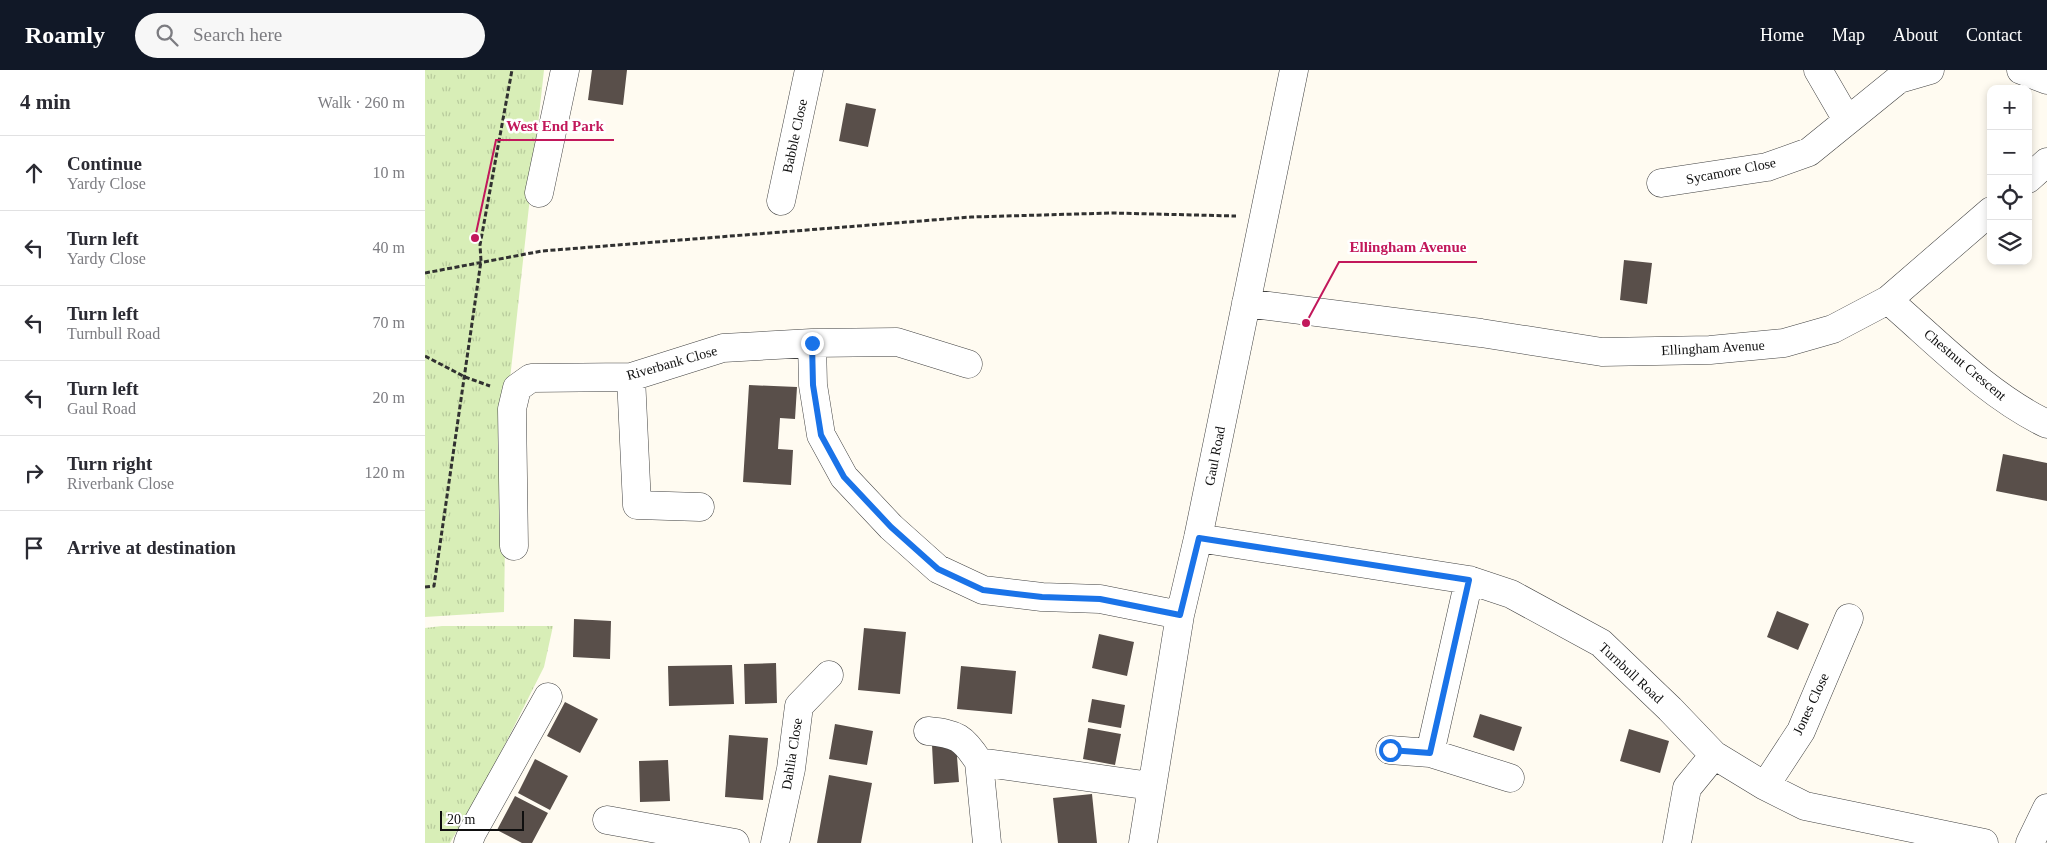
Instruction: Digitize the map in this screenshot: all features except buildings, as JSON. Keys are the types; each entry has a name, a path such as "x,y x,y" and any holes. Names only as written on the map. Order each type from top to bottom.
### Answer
{"street":[{"path":"539,193 565,70"},
{"name":"Babble Close","path":"781,201 809,70"},
{"name":"Gaul Road","path":"1143,843 1180,615 1199,538 1294,70"},
{"path":"1819,70 1847,120"},
{"name":"Sycamore Close","path":"1661,183 1767,167 1809,152 1899,79 1930,70"},
{"path":"2021,70 2047,80"},
{"path":"2032,175 2047,162"},
{"name":"Ellingham Avenue","path":"1246,303 1481,332 1602,352 1710,350 1784,343 1833,329 1887,300 1987,213"},
{"name":"Chestnut Crescent","path":"1887,300 1986,384 2024,412 2047,424"},
{"name":"Riverbank Close","path":"523,386 631,377 723,348 812,343 897,342 968,364"},
{"path":"812,343 813,385 821,435 844,477 891,527 938,569 983,590 1042,597 1100,599 1180,615"},
{"path":"631,377 637,505 700,507"},
{"path":"514,546 512,409 523,386"},
{"name":"Turnbull Road","path":"1199,538 1469,580 1511,594 1601,643 1670,709 1714,755 1765,786 1805,806 1984,843"},
{"path":"1430,753 1469,580"},
{"name":"Jones Close","path":"1765,786 1801,731 1849,618"},
{"name":"Dahlia Close","path":"775,843 791,769 799,706 829,675"},
{"path":"468,843 549,696"},
{"path":"928,731 949,733 961,738 979,762 987,843"},
{"path":"1390,750 1430,753 1510,778"},
{"path":"1677,843 1687,788 1714,755"},
{"path":"979,762 1151,786"},
{"path":"2030,843 2047,808"},
{"path":"607,820 735,843"}],"path":[{"path":"425,587 434,586 481,261 480,245 512,70"},
{"path":"425,273 481,261 571,248 971,216 1112,213 1219,214 1264,218"},
{"path":"425,356 465,377 523,386"}],"green space":[{"path":"425,70 544,70 507,406 504,612 425,617"},
{"path":"442,626 553,626 544,667 494,766 450,843 425,843 425,628"}],"place":[{"name":"West End Park","path":"475,238"},
{"name":"Ellingham Avenue","path":"1306,323"}],"route":[{"path":"812,343 813,385 821,435 844,477 891,527 938,569 983,590 1042,597 1100,599 1180,615 1199,538 1469,580 1430,753 1390,750"}]}
